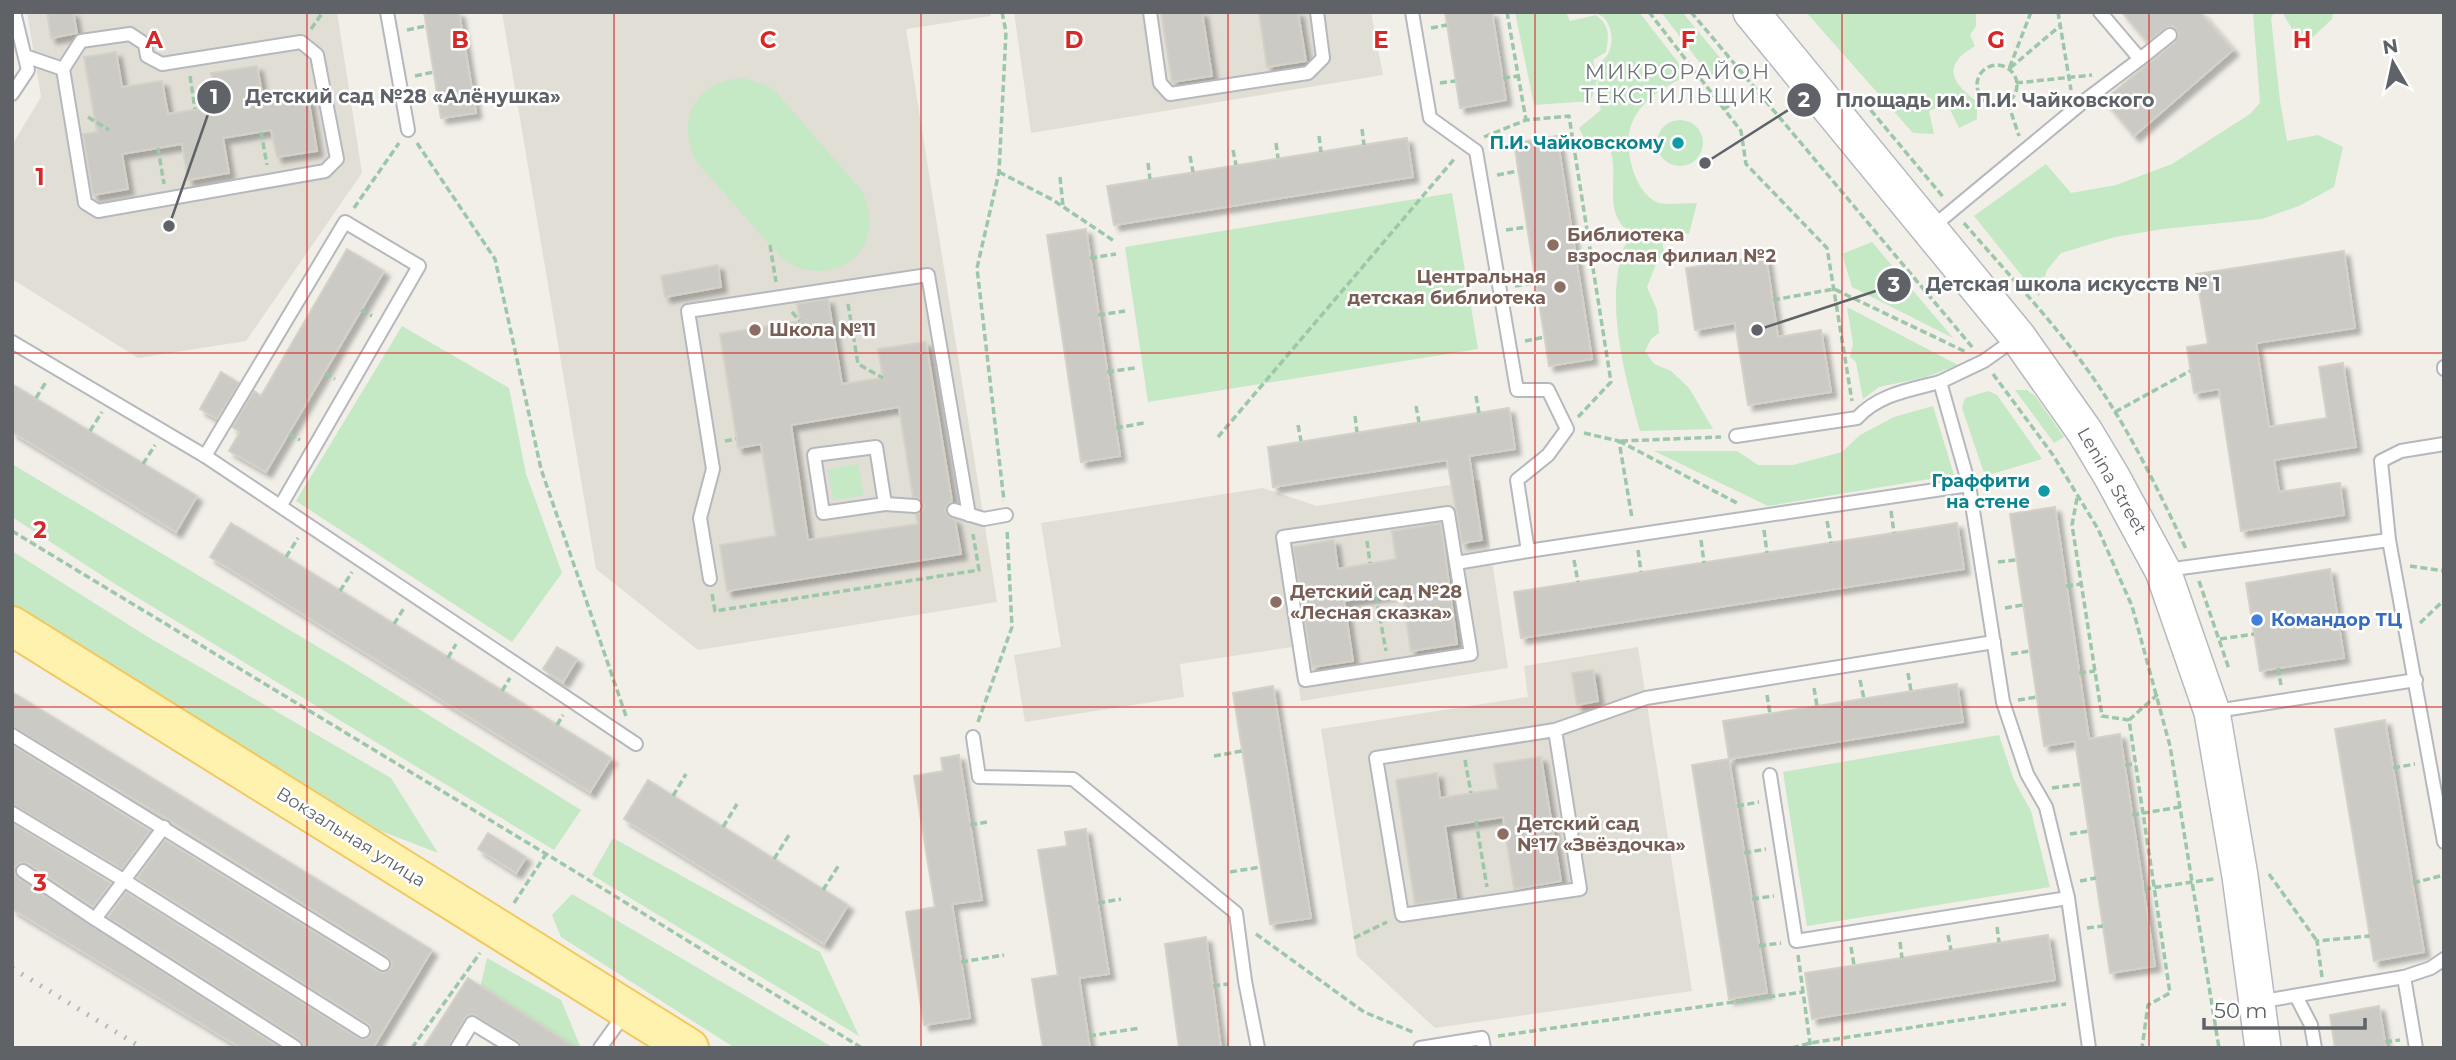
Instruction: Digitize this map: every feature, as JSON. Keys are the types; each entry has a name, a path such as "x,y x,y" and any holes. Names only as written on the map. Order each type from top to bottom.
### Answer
{"main road":[{"name":"Вокзальная улица","path":"12,626 689,1048"}],"street":[{"name":"Lenina Street","path":"1751,12 2018,337 2092,443 2163,570 2212,712 2240,876 2263,1048"}],"lane":[{"path":"12,94 28,69 14,12"},
{"path":"387,12 408,130"},
{"path":"1150,12 1160,83 1170,94 1308,73 1323,58 1317,12"},
{"path":"1412,12 1430,118 1476,151 1517,390 1548,390 1567,429 1548,455 1517,480 1528,551"},
{"path":"2101,12 2140,60"},
{"path":"130,34 145,44 147,56 162,64 187,60 301,42 317,55 337,159 325,172 98,211 85,203 62,69 81,41 130,34"},
{"path":"1930,229 2074,109 2170,35"},
{"path":"25,56 62,69"},
{"path":"205,456 345,222 419,266 281,505"},
{"path":"710,579 700,518 713,469 688,311 928,275 970,515"},
{"path":"1736,436 1857,418 1868,406 1892,394 1940,382 1984,361 2018,337"},
{"path":"12,342 205,456 636,744"},
{"path":"1940,382 1969,485 2003,702 2027,774 2046,807 2068,898 2089,1048"},
{"path":"2444,444 2401,451 2381,461 2389,540 2444,842"},
{"path":"885,504 876,447 814,456 823,513 885,504 915,506"},
{"path":"1456,563 1969,485"},
{"path":"954,510 984,519 1006,515"},
{"path":"1448,513 1456,563 1471,654 1305,680 1283,537 1448,513"},
{"path":"2163,570 2389,540"},
{"path":"1555,730 1580,889 1402,915 1376,758 1555,730 1646,698 1993,642"},
{"path":"2212,712 2416,680"},
{"path":"12,735 383,964"},
{"path":"973,737 979,777 1073,779 1236,914 1258,1048"},
{"path":"1770,775 1796,941 2068,898"},
{"path":"12,813 363,1031"},
{"path":"95,919 164,827"},
{"path":"23,871 295,1047"},
{"path":"2257,1002 2404,977 2431,968 2444,958"},
{"path":"2404,977 2416,1048"},
{"path":"2296,996 2311,1026 2315,1048"},
{"path":"600,1048 628,1009"},
{"path":"457,1048 472,1023 513,1048"},
{"path":"1420,1048 1443,1044 1483,1043"}],"path":[{"path":"973,737 1012,627 1006,515 977,268 999,172 1006,32 1002,12"},
{"path":"1507,12 1527,120"},
{"path":"1648,12 1741,131 1746,164 1827,248 1853,403"},
{"path":"1691,12 1984,361 2053,455 2098,529 2132,606 2158,694 2170,746 2218,1048"},
{"path":"2008,69 2031,12"},
{"path":"2058,12 2074,109"},
{"path":"2008,69 2061,26"},
{"path":"187,60 195,109"},
{"path":"1996,65 2008,69 2017,83 2016,92 2008,102 1995,105 1983,100 1977,88 1984,69 1996,65"},
{"path":"2017,83 2101,74"},
{"path":"1503,78 1519,76"},
{"path":"1724,109 1755,88"},
{"path":"2008,102 2025,151"},
{"path":"1217,437 1467,144 1527,120 1569,117 1611,382 1567,429"},
{"path":"1362,129 1364,145"},
{"path":"345,222 408,130 495,259 541,469 636,744"},
{"path":"261,132 269,181"},
{"path":"1319,136 1321,152"},
{"path":"1276,143 1279,158"},
{"path":"158,148 167,199"},
{"path":"1233,150 1236,165"},
{"path":"1190,156 1193,172"},
{"path":"1148,163 1150,179"},
{"path":"1481,177 1518,171"},
{"path":"999,172 1063,206 1114,241"},
{"path":"1060,177 1063,206"},
{"path":"1090,258 1116,254"},
{"path":"845,287 858,364 883,378"},
{"path":"1773,300 1834,289 1984,361"},
{"path":"1098,315 1125,311"},
{"path":"833,327 852,324"},
{"path":"1107,372 1135,368"},
{"path":"2114,413 2190,372"},
{"path":"1476,396 1479,413"},
{"path":"1416,406 1419,422"},
{"path":"1355,416 1357,432"},
{"path":"1115,428 1144,423"},
{"path":"1298,425 1301,441"},
{"path":"1567,429 1619,441 1762,516"},
{"path":"1619,441 1736,436"},
{"path":"1619,441 1641,572"},
{"path":"2078,496 2072,525 2102,716 2129,720"},
{"path":"710,579 715,611 979,570 970,515"},
{"path":"1364,525 1370,564"},
{"path":"12,531 862,1048"},
{"path":"1572,545 1578,582"},
{"path":"2394,563 2444,571"},
{"path":"2066,586 2081,584"},
{"path":"1376,596 1388,667"},
{"path":"2407,635 2444,600"},
{"path":"2220,639 2254,634"},
{"path":"2079,673 2095,671"},
{"path":"2129,720 2158,694"},
{"path":"2129,720 2171,993 2148,1005 2142,1048"},
{"path":"1463,744 1471,793"},
{"path":"1214,756 1242,751"},
{"path":"2125,765 2136,764"},
{"path":"673,796 686,774"},
{"path":"2036,790 2081,784"},
{"path":"723,827 737,804"},
{"path":"2132,815 2180,807"},
{"path":"1476,821 1489,902"},
{"path":"970,825 987,822"},
{"path":"774,859 789,835"},
{"path":"823,890 839,864"},
{"path":"1230,872 1261,867"},
{"path":"2413,883 2444,875"},
{"path":"2144,889 2192,883"},
{"path":"1098,903 1121,899"},
{"path":"1354,938 1402,915"},
{"path":"1237,920 1364,1012 1443,1044"},
{"path":"2324,992 2317,941 2370,936"},
{"path":"1796,941 1810,1043 1814,1048"},
{"path":"961,962 1004,955"},
{"path":"1483,1043 1803,992"},
{"path":"1792,1048 2082,1001"},
{"path":"1089,1036 1140,1028"}],"shaded area":[{"path":"27,12 337,12 362,173 246,341 138,358 12,279 12,145 41,97"},
{"name":"Школа №11","path":"502,12 990,12 991,16 906,29 997,602 698,650 596,569"},
{"path":"1014,12 1371,12 1383,75 1031,133"},
{"name":"Детский сад №28 «Лесная сказка»","path":"1480,480 1508,668 1301,701 1292,647 1180,664 1184,697 1025,722 1014,655 1061,647 1041,523 1263,488 1317,506"},
{"name":"Детский сад №17 «Звёздочка»","path":"1638,647 1692,991 1435,1028 1357,956 1321,729 1528,697 1524,666"}],"green space":[{"path":"1515,12 1566,12 1570,21 1596,15 1601,19 1606,27 1608,41 1606,52 1593,60 1597,79 1591,101 1534,105"},
{"path":"1573,12 1639,12 1688,75 1659,92 1638,111 1632,123 1629,152 1637,180 1650,198 1663,204 1697,203 1689,234 1669,231 1661,238 1665,255 1658,259 1647,287 1657,310 1659,333 1651,339 1645,351 1654,364 1671,371 1689,388 1713,429 1640,431 1622,357 1616,304 1622,254 1631,232 1616,216 1610,149 1594,148 1579,128 1601,110 1597,65 1609,52 1611,34 1608,23 1600,15"},
{"path":"1661,12 1682,12 1726,65 1710,76"},
{"path":"1806,12 1976,12 1976,26 1970,35 1975,46 1958,59 1954,73 1958,84 1977,102 1977,119 1959,128 1947,103 1929,111 1934,134 1913,133"},
{"path":"2253,12 2274,12 2271,18 2287,141 2318,135 2343,147 2334,187 2299,206 2262,219 2163,229 2115,237 2061,253 2047,270 2039,297 1974,216 2046,164 2071,193 2116,185 2172,164 2250,114 2260,103"},
{"path":"2282,12 2333,12 2332,19 2313,37 2294,32"},
{"path":"744,78 775,91 861,190 868,211 869,230 863,246 853,259 838,268 821,271 802,268 782,259 696,161 688,131 694,104 713,86 727,80"},
{"path":"1680,120 1696,127 1703,143 1696,159 1680,166 1664,159 1657,143 1664,127"},
{"path":"1452,193 1478,349 1148,402 1125,247"},
{"path":"1872,242 1953,338 1852,287 1842,254"},
{"path":"1847,307 1958,365 1926,377 1879,387 1863,399 1856,362 1850,357 1853,344"},
{"path":"402,326 509,388 526,474 562,573 512,642 296,501"},
{"path":"2015,390 2027,390 2035,396 2064,437 2054,443"},
{"path":"1988,391 1997,395 2042,459 1985,476 1962,408 1965,398"},
{"path":"1933,406 1954,475 1768,506 1654,451 1737,451 1758,465 1793,465 1842,452 1860,435 1894,417"},
{"path":"12,464 350,666 581,810 554,850 115,584 12,517"},
{"path":"858,464 864,495 833,500 828,469"},
{"path":"12,551 148,637 391,778 438,853 381,831 12,605"},
{"path":"1999,735 2014,780 2031,811 2050,887 1807,926 1783,772"},
{"path":"613,838 820,952 859,1036 592,875"},
{"path":"572,894 834,1048 735,1048 561,937 552,915"},
{"path":"487,958 561,1000 581,1048 479,993"}],"building":[{"path":"47,12 73,12 77,33 51,38"},
{"path":"424,12 459,12 476,113 441,118"},
{"path":"1161,12 1202,12 1212,76 1172,82"},
{"path":"1259,12 1298,12 1306,61 1267,67"},
{"path":"1445,12 1492,12 1506,100 1460,108"},
{"path":"2122,12 2200,12 2233,50 2134,136 2104,100 2175,42 2179,34 2174,27 2168,27 2147,42"},
{"path":"116,52 122,87 162,81 168,114 217,106 211,73 257,66 263,98 307,91 317,151 277,157 271,130 223,138 229,173 188,180 182,144 122,154 128,189 93,195 83,134 97,132 84,57"},
{"path":"1557,136 1592,359 1549,366 1514,143"},
{"path":"1407,138 1413,177 1114,225 1107,186"},
{"path":"1086,229 1120,456 1081,462 1047,235"},
{"path":"347,249 384,271 266,472 229,451 240,432 232,427 254,391 261,396"},
{"path":"2344,251 2355,328 2256,343 2269,427 2327,418 2319,367 2343,363 2356,447 2274,460 2279,492 2340,483 2344,515 2241,531 2219,389 2194,393 2187,347 2208,344 2196,274"},
{"path":"1766,256 1778,337 1821,330 1831,392 1748,405 1735,323 1695,330 1686,268"},
{"path":"718,265 721,287 665,297 661,276"},
{"path":"828,299 842,384 883,378 878,349 926,342 952,501 945,511 955,520 961,554 727,591 720,545 776,536 761,444 738,448 720,334 800,321 797,304","holes":["899,407 913,497 920,499 924,506 916,515 918,524 808,540 791,425"]},
{"path":"221,372 239,383 217,419 200,409"},
{"path":"12,384 197,496 176,532 12,432"},
{"path":"1509,408 1515,449 1469,456 1482,540 1462,543 1447,460 1273,487 1268,447"},
{"path":"2055,507 2089,739 2120,734 2155,966 2110,973 2075,741 2044,746 2010,514"},
{"path":"231,523 611,758 590,792 210,557"},
{"path":"1441,523 1457,644 1411,651 1402,592 1344,601 1353,661 1312,667 1293,547 1334,540 1338,569 1396,559 1392,531"},
{"path":"1957,523 1964,569 1521,638 1514,592"},
{"path":"2330,569 2344,658 2260,671 2246,583"},
{"path":"557,647 577,659 563,682 543,669"},
{"path":"1593,670 1598,701 1577,705 1572,673"},
{"path":"1957,684 1963,722 1729,759 1723,721"},
{"path":"1273,686 1311,918 1270,924 1233,693"},
{"path":"12,692 432,950 373,1048 304,1048 300,1040 108,917 126,892 358,1038 366,1039 371,1035 368,1024 137,878 165,840 378,971 383,973 390,969 392,964 388,957 12,726"},
{"path":"2385,720 2424,952 2374,961 2335,729"},
{"path":"12,745 150,831 122,869 12,804"},
{"path":"959,755 982,900 952,904 970,1018 924,1025 906,912 935,907 914,776 943,771 941,758"},
{"path":"1541,757 1561,881 1514,889 1503,817 1445,826 1456,898 1415,904 1396,780 1437,773 1440,798 1498,789 1494,764"},
{"path":"1729,759 1767,993 1729,999 1692,765"},
{"path":"648,780 848,905 824,944 624,819"},
{"path":"12,823 111,883 93,907 27,863 20,863 15,867 18,878 280,1048 241,1048 12,909"},
{"path":"1086,829 1109,974 1079,978 1090,1048 1043,1048 1032,979 1058,975 1038,850 1067,846 1065,832"},
{"path":"488,833 526,857 516,873 478,849"},
{"path":"2048,935 2055,980 1812,1019 1805,973"},
{"path":"1206,937 1221,1048 1179,1048 1165,944"},
{"path":"468,978 576,1048 522,1048 518,1041 472,1014 465,1018 448,1048 423,1048"},
{"path":"2379,1006 2386,1048 2335,1048 2330,1015"}],"railway":[{"path":"12,968 142,1048"}],"place":[{"name":"П.И. Чайковскому","path":"1678,143"},
{"name":"Площадь им. П.И. Чайковского","path":"1705,163"},
{"name":"Детский сад №28 «Алёнушка»","path":"169,226"},
{"name":"Библиотека взрослая филиал №2","path":"1553,245"},
{"name":"Центральная детская библиотека","path":"1560,287"},
{"name":"Школа №11","path":"755,330"},
{"name":"Детская школа искусств № 1","path":"1757,330"},
{"name":"Граффити на стене","path":"2044,491"},
{"name":"Детский сад №28 «Лесная сказка»","path":"1276,602"},
{"name":"Командор ТЦ","path":"2257,620"},
{"name":"Детский сад №17 «Звёздочка»","path":"1503,834"}],"district":[{"name":"МИКРОРАЙОН ТЕКСТИЛЬЩИК","path":"1678,83"}]}
